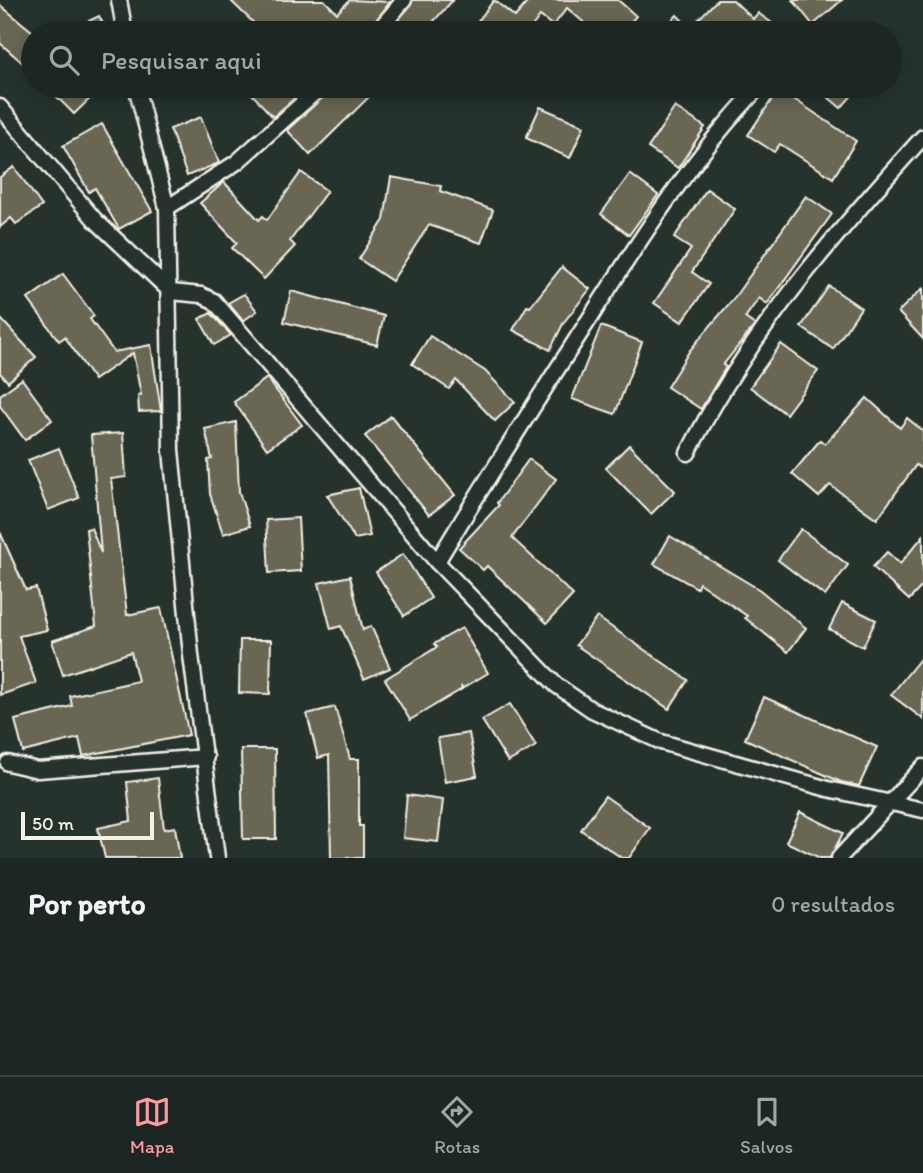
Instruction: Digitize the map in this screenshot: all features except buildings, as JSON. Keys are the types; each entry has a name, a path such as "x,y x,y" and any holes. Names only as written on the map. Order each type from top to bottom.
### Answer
{"street":[{"path":"119,0 123,21"},
{"path":"386,21 404,0"},
{"path":"139,98 167,208 171,450 191,655 217,858"},
{"path":"167,208 237,162 309,98"},
{"path":"436,562 496,462 658,212 692,164 750,98"},
{"path":"0,107 95,219 170,292 201,295 214,301 436,562 533,664 592,710 662,742 828,789 893,801 923,810"},
{"path":"688,453 709,411 757,334 794,285 923,137"},
{"path":"8,763 38,770 206,757"},
{"path":"839,858 923,767"}]}
